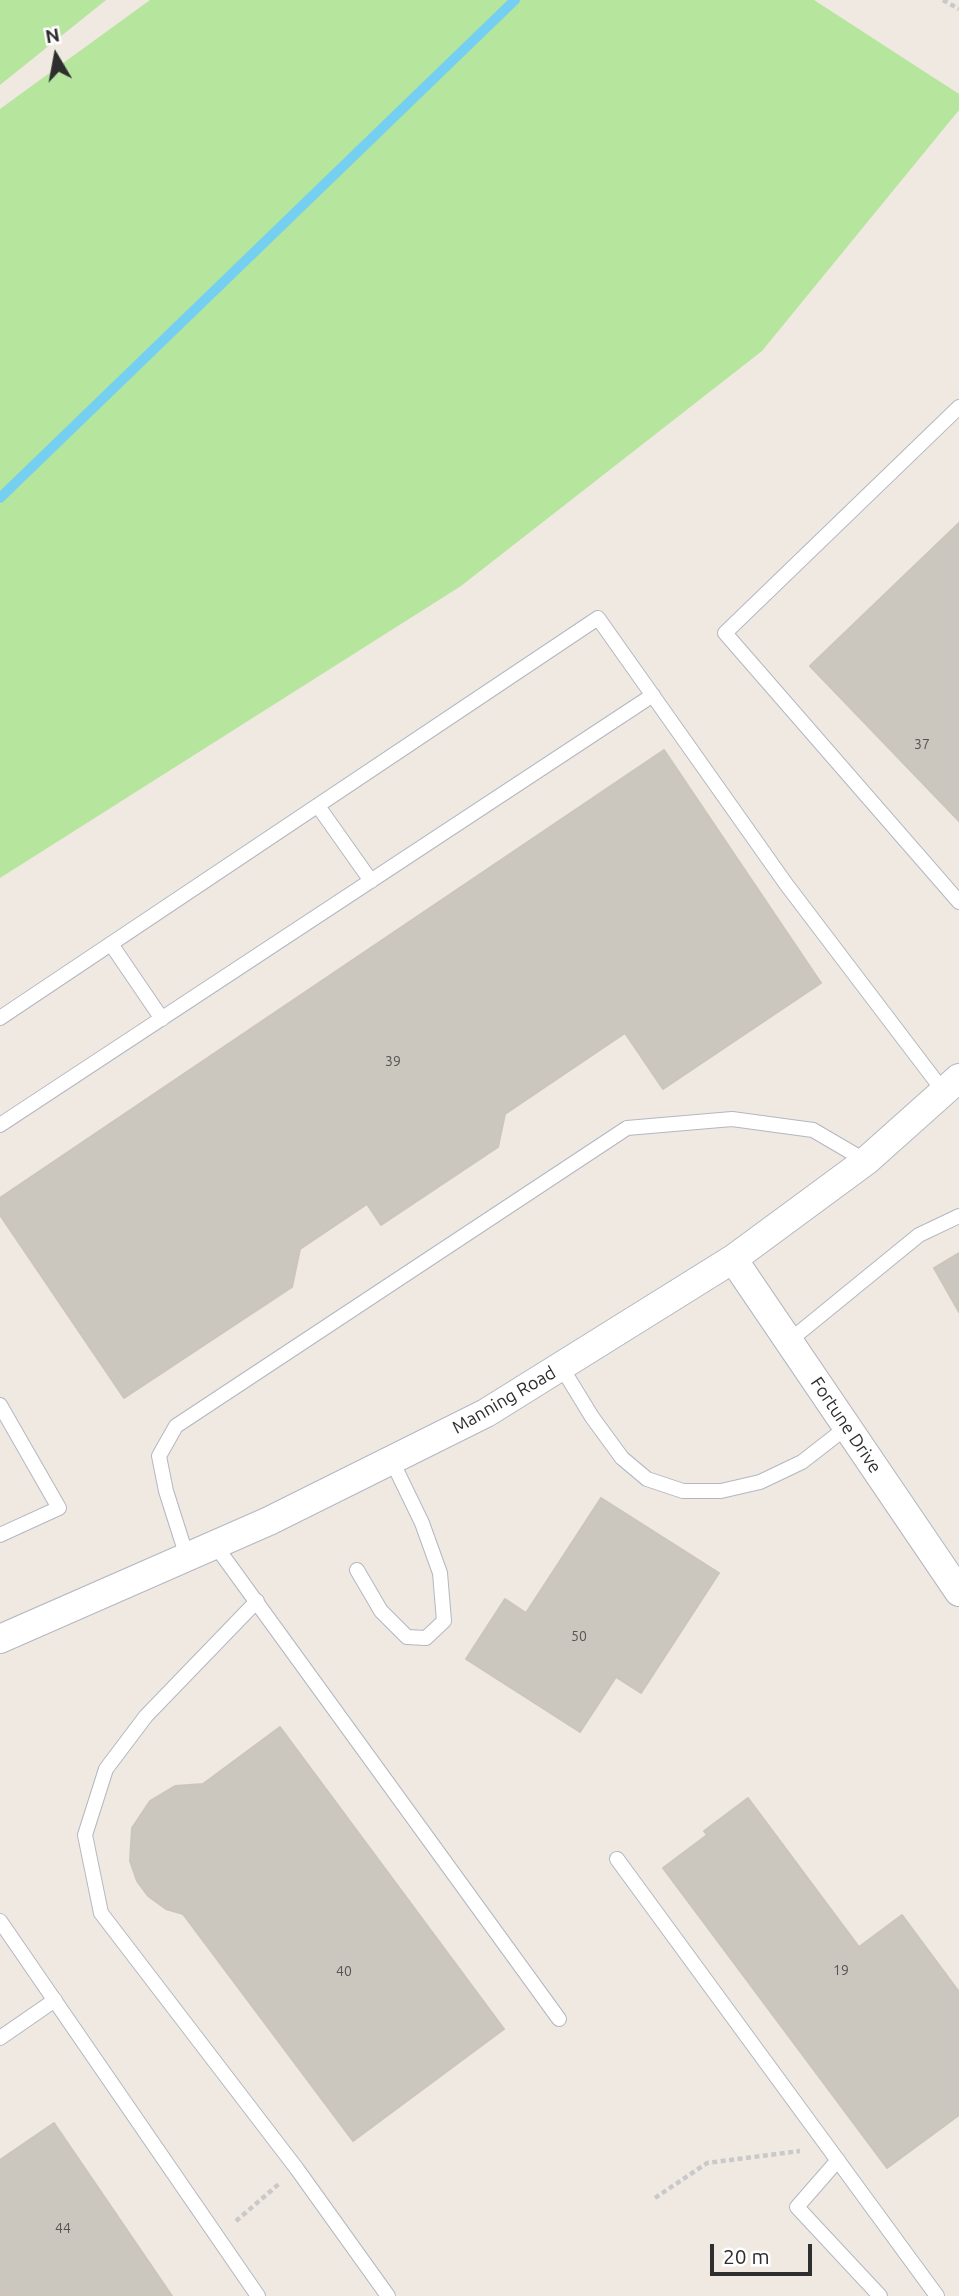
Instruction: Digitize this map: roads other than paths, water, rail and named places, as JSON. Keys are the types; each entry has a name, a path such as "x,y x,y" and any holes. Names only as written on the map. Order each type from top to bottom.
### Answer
{"street":[{"name":"Manning Road","path":"0,1639 215,1545 392,1461 486,1412 562,1368 733,1259 866,1161 952,1085"},
{"name":"Fortune Drive","path":"733,1259 959,1592"}],"lane":[{"path":"959,407 725,633 959,902"},
{"path":"0,1018 598,618 786,884 952,1085"},
{"path":"0,1125 653,695"},
{"path":"318,806 371,881"},
{"path":"111,944 162,1019"},
{"path":"187,1557 166,1491 159,1456 176,1426 627,1128 732,1119 813,1130 866,1161"},
{"path":"789,1341 919,1235 959,1216"},
{"path":"562,1368 592,1417 622,1458 647,1479 683,1491 721,1491 760,1482 802,1462 848,1427"},
{"path":"0,1405 59,1508 0,1535"},
{"path":"357,1570 381,1611 407,1637 426,1638 444,1621 440,1573 422,1523 392,1461"},
{"path":"215,1545 559,2019"},
{"path":"257,1601 146,1716 106,1769 85,1835 101,1913 297,2169 388,2296"},
{"path":"617,1858 937,2296"},
{"path":"0,1921 258,2296"},
{"path":"0,2038 55,2000"},
{"path":"838,2160 797,2207 880,2296"}],"waterway":[{"path":"0,498 515,0"}]}
